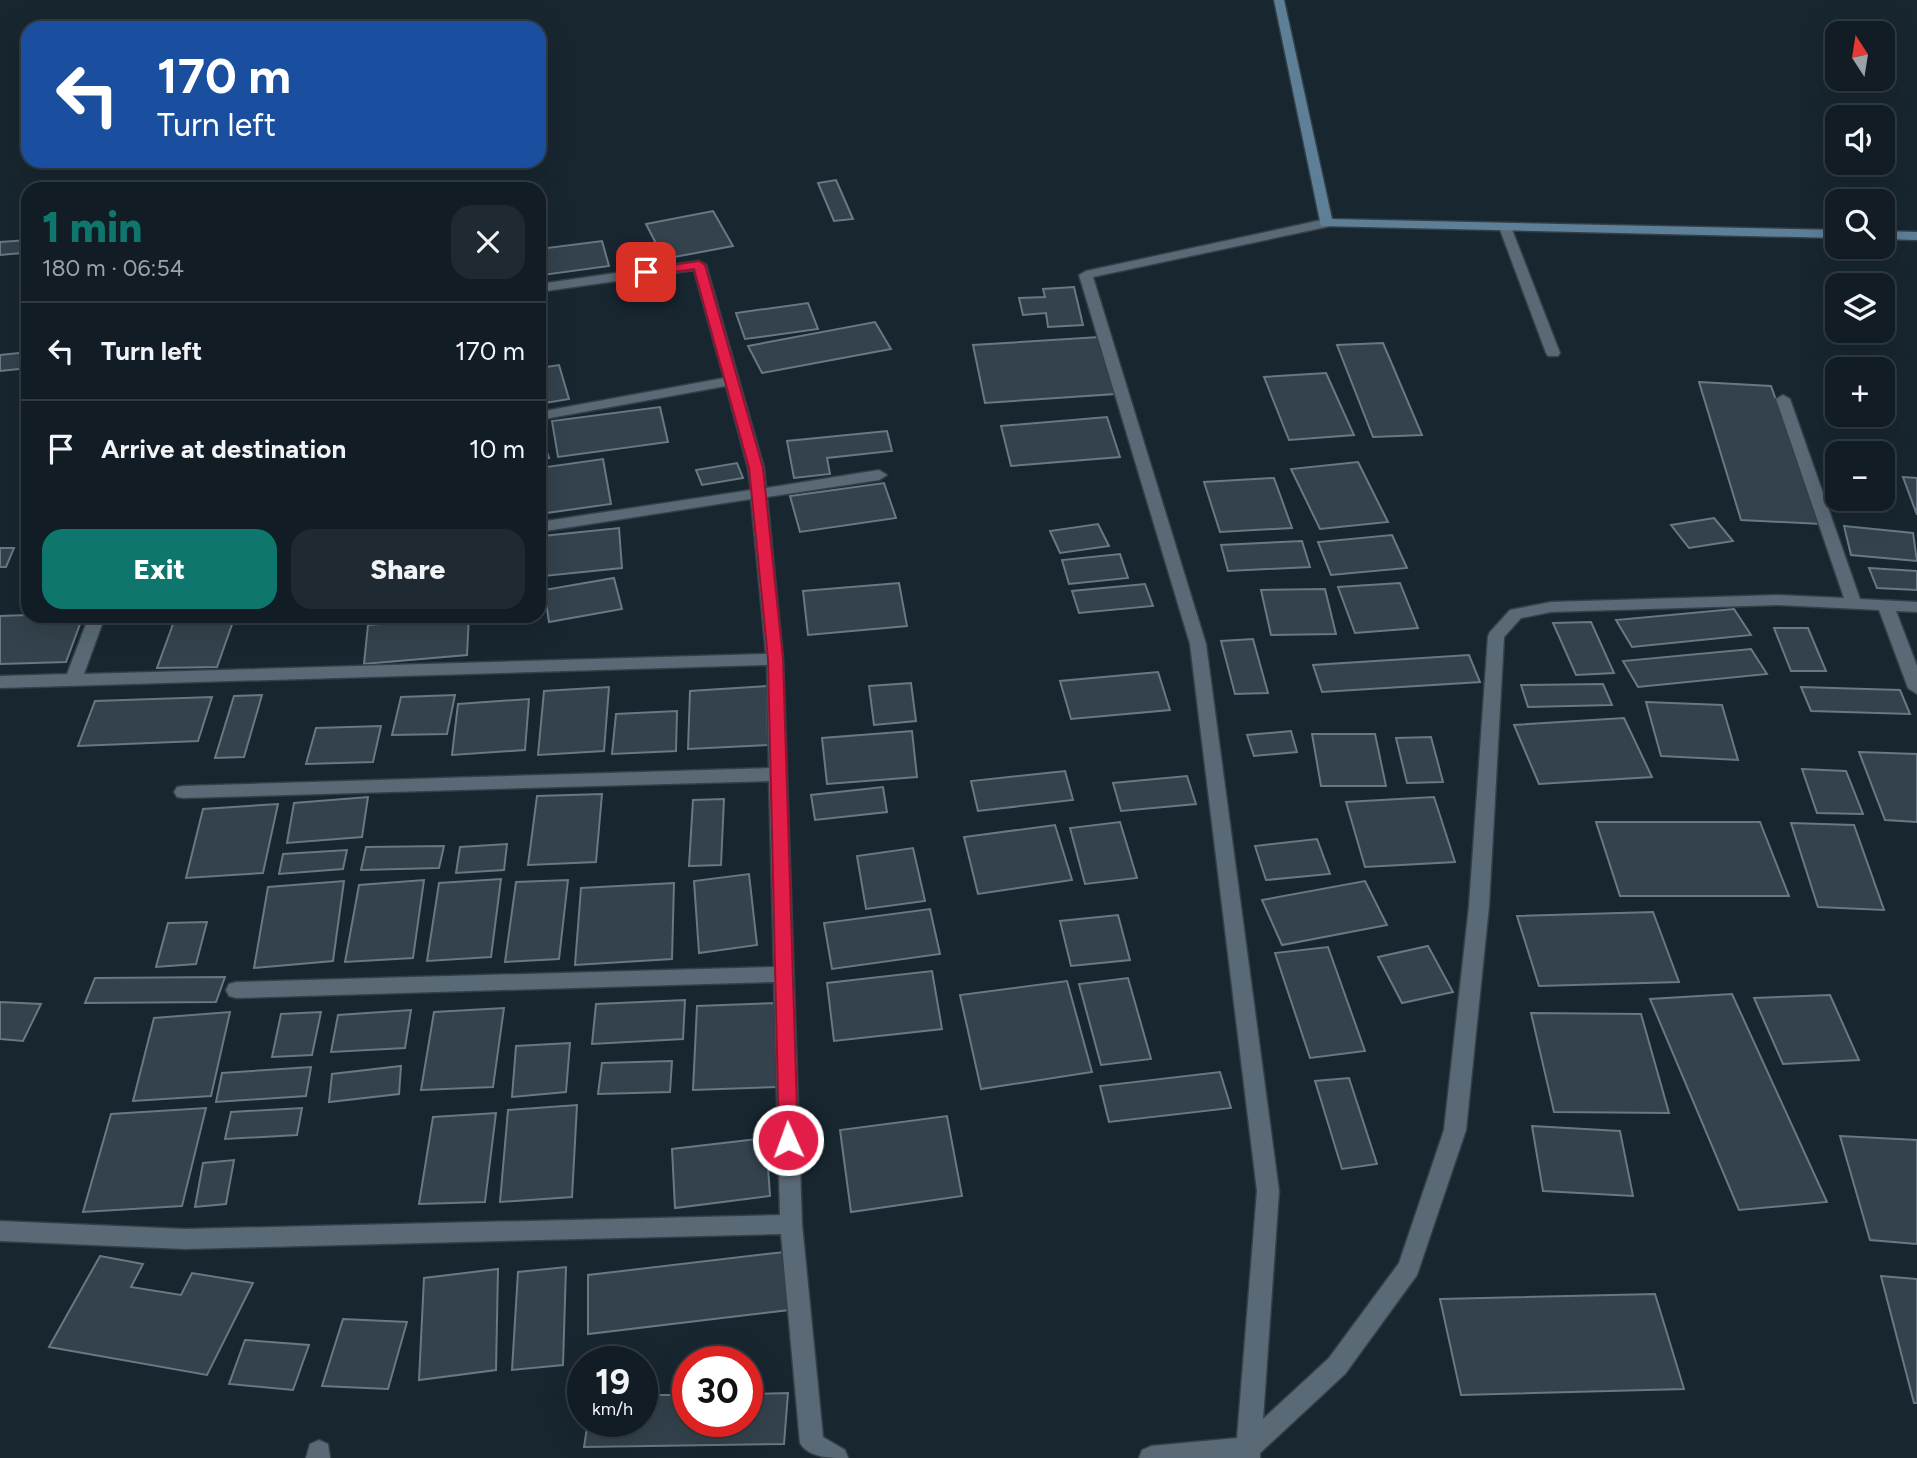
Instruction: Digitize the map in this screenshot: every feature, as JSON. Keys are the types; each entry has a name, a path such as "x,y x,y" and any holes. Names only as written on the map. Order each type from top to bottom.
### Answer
{"street":[{"path":"1279,0 1326,223"},
{"path":"1248,1453 1268,1191 1200,658 1086,275 1326,223 1825,234"},
{"path":"1505,227 1553,353"},
{"path":"1895,235 1917,236"},
{"path":"546,287 699,265 756,468 775,659 791,1224 812,1443 836,1458"},
{"path":"546,415 731,381"},
{"path":"1783,399 1854,604"},
{"path":"546,526 879,474"},
{"path":"1151,1458 1248,1453 1337,1366 1409,1268 1455,1130 1479,906 1496,636 1516,614 1551,607 1778,600 1917,607"},
{"path":"1885,605 1917,688"},
{"path":"73,681 94,623"},
{"path":"0,682 775,659"},
{"path":"183,792 778,774"},
{"path":"236,990 784,974"},
{"path":"0,1231 185,1239 791,1224"}],"building":[{"path":"836,180 853,219 834,221 818,183"},
{"path":"713,211 733,246 664,259 646,224"},
{"path":"21,240 21,253 0,255 0,242"},
{"path":"602,241 609,266 546,275 546,248"},
{"path":"1074,287 1083,325 1048,327 1046,313 1023,315 1019,298 1045,297 1043,289"},
{"path":"808,303 818,329 745,339 736,313"},
{"path":"875,322 891,349 762,373 748,346"},
{"path":"1099,337 1115,394 985,403 973,345"},
{"path":"1383,343 1422,435 1373,437 1337,345"},
{"path":"21,353 21,369 0,371 0,355"},
{"path":"559,365 569,399 546,403 546,367"},
{"path":"1326,373 1354,435 1289,440 1264,377"},
{"path":"1699,382 1771,386 1820,524 1741,520"},
{"path":"660,407 668,442 558,457 552,421"},
{"path":"1107,417 1120,457 1011,466 1001,426"},
{"path":"887,431 892,451 827,458 830,474 794,478 787,441"},
{"path":"603,459 611,504 546,513 546,467"},
{"path":"1358,462 1388,522 1320,529 1291,469"},
{"path":"737,463 743,478 702,485 696,470"},
{"path":"1903,477 1917,478 1917,515"},
{"path":"1274,478 1292,528 1220,532 1204,482"},
{"path":"884,483 896,518 800,532 790,496"},
{"path":"1714,518 1733,541 1689,548 1671,525"},
{"path":"1098,524 1109,546 1060,553 1050,531"},
{"path":"1844,526 1913,533 1917,561 1851,555"},
{"path":"619,528 622,568 546,576 546,536"},
{"path":"1392,535 1407,568 1331,575 1318,542"},
{"path":"1302,541 1310,567 1228,571 1221,545"},
{"path":"0,548 14,548 6,567 0,567"},
{"path":"1120,554 1128,578 1069,584 1062,560"},
{"path":"1869,568 1917,571 1917,590 1877,588"},
{"path":"614,578 622,609 549,622 546,590"},
{"path":"899,583 907,626 808,635 803,591"},
{"path":"1400,583 1418,628 1355,633 1338,587"},
{"path":"1145,584 1153,606 1079,613 1072,591"},
{"path":"1325,589 1336,634 1271,635 1261,590"},
{"path":"1734,609 1751,635 1632,647 1616,620"},
{"path":"21,615 21,623 80,623 66,662 0,664 0,616"},
{"path":"1591,622 1614,673 1576,675 1553,623"},
{"path":"173,623 233,623 217,667 157,668"},
{"path":"469,623 467,655 364,664 368,625"},
{"path":"1774,628 1808,628 1826,671 1791,671"},
{"path":"1253,639 1268,693 1235,694 1221,641"},
{"path":"1751,649 1767,674 1638,687 1623,661"},
{"path":"1469,655 1480,682 1322,692 1313,665"},
{"path":"1158,672 1170,710 1071,719 1060,681"},
{"path":"911,683 916,721 874,725 869,686"},
{"path":"1603,684 1612,705 1528,707 1521,685"},
{"path":"767,686 768,745 688,749 690,691"},
{"path":"609,687 604,751 538,755 544,691"},
{"path":"1801,687 1900,690 1910,714 1811,711"},
{"path":"262,695 244,757 215,758 234,696"},
{"path":"455,695 447,734 392,735 401,697"},
{"path":"212,697 198,741 78,746 95,701"},
{"path":"529,699 525,750 452,755 458,704"},
{"path":"1646,702 1722,705 1738,760 1661,756"},
{"path":"677,711 676,751 612,754 616,714"},
{"path":"1624,718 1652,777 1539,784 1514,725"},
{"path":"381,726 373,762 306,764 316,728"},
{"path":"912,731 917,777 827,784 822,738"},
{"path":"1291,731 1297,752 1254,756 1247,735"},
{"path":"1312,734 1375,734 1386,786 1321,786"},
{"path":"1431,737 1443,782 1407,783 1396,738"},
{"path":"1859,752 1917,754 1917,822 1885,820"},
{"path":"1802,769 1846,771 1863,814 1817,813"},
{"path":"1065,771 1073,800 978,811 971,781"},
{"path":"1187,776 1196,804 1121,811 1113,783"},
{"path":"883,787 887,812 815,820 811,795"},
{"path":"602,794 596,862 528,865 537,796"},
{"path":"368,797 362,837 287,843 294,803"},
{"path":"1434,797 1455,862 1365,867 1346,802"},
{"path":"724,799 721,865 689,866 693,800"},
{"path":"278,804 263,873 186,878 203,809"},
{"path":"1120,822 1137,878 1085,884 1070,828"},
{"path":"1596,822 1760,822 1789,896 1620,896"},
{"path":"1791,823 1854,825 1884,910 1818,907"},
{"path":"1055,825 1072,880 978,894 964,837"},
{"path":"1317,839 1330,874 1266,880 1255,846"},
{"path":"507,844 504,870 456,873 460,847"},
{"path":"444,846 439,868 361,870 366,847"},
{"path":"913,848 925,901 866,909 857,856"},
{"path":"347,850 343,869 279,874 283,854"},
{"path":"749,874 757,945 699,953 694,881"},
{"path":"501,879 491,957 427,961 439,883"},
{"path":"424,880 413,958 345,962 359,885"},
{"path":"568,880 559,959 505,962 516,882"},
{"path":"344,881 333,961 254,968 268,887"},
{"path":"1365,881 1387,925 1282,945 1262,900"},
{"path":"674,883 672,959 575,965 581,888"},
{"path":"930,909 940,954 832,969 824,923"},
{"path":"1653,912 1679,982 1539,986 1517,916"},
{"path":"1118,915 1130,960 1071,966 1060,921"},
{"path":"207,922 196,964 156,967 168,923"},
{"path":"1428,946 1453,992 1402,1003 1378,957"},
{"path":"1328,947 1365,1051 1310,1058 1275,953"},
{"path":"932,971 942,1029 834,1041 827,983"},
{"path":"225,977 216,1002 85,1003 95,978"},
{"path":"1128,978 1151,1059 1101,1065 1079,984"},
{"path":"1067,981 1092,1072 981,1089 960,995"},
{"path":"1732,994 1827,1202 1739,1210 1650,999"},
{"path":"1830,995 1859,1060 1783,1064 1754,998"},
{"path":"685,1000 683,1039 592,1044 596,1004"},
{"path":"0,1002 41,1004 23,1041 0,1039"},
{"path":"779,1003 777,1087 693,1090 697,1006"},
{"path":"504,1008 493,1087 421,1090 434,1012"},
{"path":"411,1010 405,1048 331,1052 338,1015"},
{"path":"230,1012 211,1096 133,1101 154,1018"},
{"path":"321,1012 312,1055 272,1057 281,1014"},
{"path":"1531,1013 1641,1014 1669,1113 1554,1112"},
{"path":"570,1043 566,1092 512,1097 516,1046"},
{"path":"672,1061 670,1092 598,1094 602,1063"},
{"path":"401,1066 399,1094 329,1102 332,1074"},
{"path":"311,1067 306,1096 216,1102 222,1073"},
{"path":"1220,1072 1231,1108 1109,1122 1100,1086"},
{"path":"1349,1078 1377,1164 1342,1169 1315,1081"},
{"path":"577,1105 572,1197 500,1202 508,1110"},
{"path":"206,1108 182,1206 83,1212 111,1114"},
{"path":"302,1108 297,1135 225,1139 231,1112"},
{"path":"496,1113 485,1202 419,1204 433,1117"},
{"path":"947,1116 962,1196 851,1212 840,1130"},
{"path":"1532,1126 1620,1131 1633,1196 1543,1191"},
{"path":"1840,1136 1917,1140 1917,1244 1870,1240"},
{"path":"766,1138 770,1196 675,1208 672,1149"},
{"path":"234,1160 226,1204 195,1207 203,1163"},
{"path":"784,1252 789,1310 588,1334 588,1275"},
{"path":"100,1256 143,1264 131,1287 181,1295 192,1273 253,1283 207,1375 49,1347"},
{"path":"566,1267 563,1365 512,1370 518,1272"},
{"path":"498,1269 496,1370 419,1380 424,1278"},
{"path":"1881,1276 1917,1279 1917,1403 1914,1403"},
{"path":"1655,1294 1684,1389 1461,1395 1440,1299"},
{"path":"343,1319 407,1322 388,1389 322,1386"},
{"path":"245,1340 309,1345 293,1390 229,1384"},
{"path":"788,1393 784,1444 584,1447 586,1437 658,1437 658,1395 672,1395 672,1437 763,1437 763,1394"}],"route":[{"path":"646,272 699,265 756,468 775,659 788,1140"}]}
